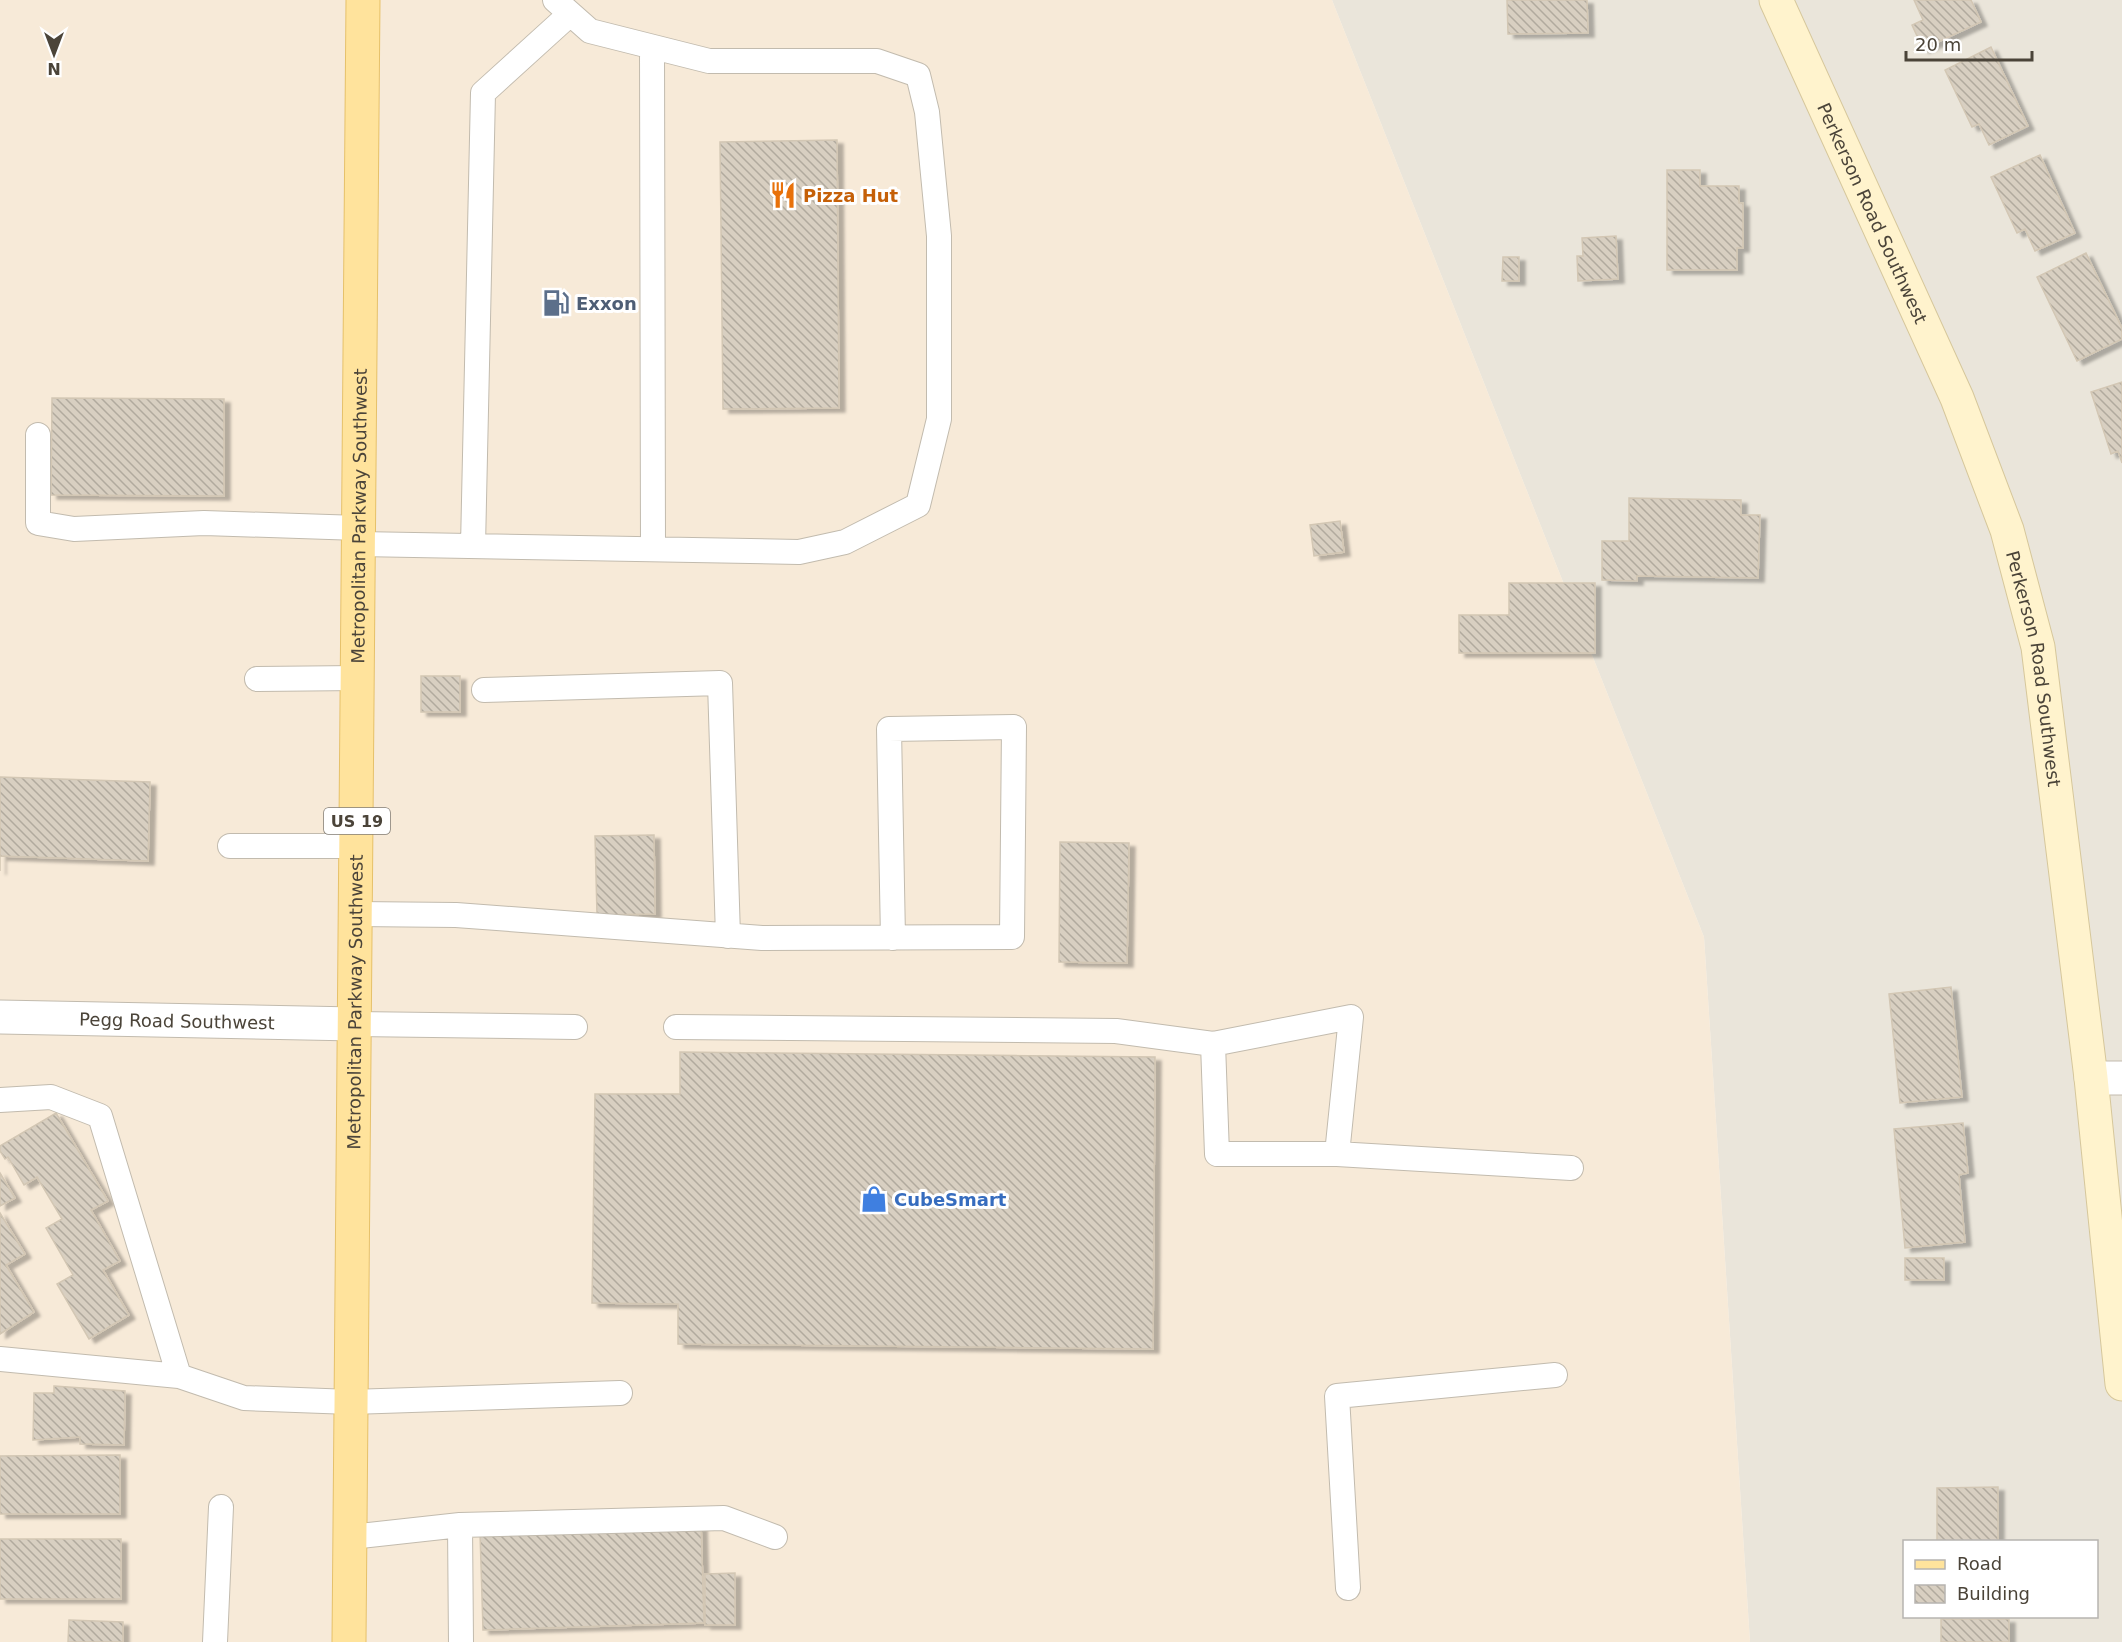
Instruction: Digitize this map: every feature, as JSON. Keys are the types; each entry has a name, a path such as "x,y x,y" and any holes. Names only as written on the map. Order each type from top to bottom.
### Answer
{"main road":[{"name":"Metropolitan Parkway Southwest","path":"349,1642 363,0"}],"street":[{"name":"Perkerson Road Southwest","path":"1776,0 1957,398 2007,530 2038,647 2107,1078 2122,1384"},
{"name":"Pegg Road Southwest","path":"0,1017 355,1024"}],"lane":[{"path":"38,435 38,523 74,529 204,523 473,546 799,552 845,542 918,504 939,418 939,236 927,112 918,75 878,61 709,62 590,31 562,7 483,93 473,546"},
{"path":"652,48 652,549"},
{"path":"257,678 358,678"},
{"path":"484,690 720,683 729,936"},
{"path":"356,914 456,915 729,936 893,938 1012,937 1014,728 889,729 893,938"},
{"path":"230,846 356,846"},
{"path":"676,1027 1116,1031 1213,1044 1351,1017 1337,1154"},
{"path":"355,1024 575,1027"},
{"path":"1213,1044 1217,1154 1337,1154 1571,1168"},
{"path":"0,1100 51,1097 100,1116 179,1376"},
{"path":"0,1359 179,1376 244,1398 351,1402 620,1393"},
{"path":"1348,1588 1337,1395 1555,1375"},
{"path":"215,1642 221,1507"},
{"path":"351,1537 460,1526 724,1518 775,1537"},
{"path":"460,1526 461,1642"}],"shaded area":[{"path":"0,0 1332,0 1704,937 1750,1642 0,1642"},
{"path":"1332,0 2122,0 2122,1642 1750,1642 1704,937"}],"building":[{"path":"1507,0 1587,0 1588,33 1508,34"},
{"path":"1914,0 1971,0 1981,22 1923,49 1912,25 1923,20"},
{"path":"1991,47 2028,126 1989,145 1979,124 1972,127 1945,70"},
{"path":"837,140 839,408 723,409 720,142"},
{"path":"2040,155 2075,233 2035,251 2025,229 2017,233 1991,177"},
{"path":"1667,170 1700,170 1700,186 1739,186 1739,203 1743,203 1743,248 1737,248 1737,270 1667,270"},
{"path":"1616,236 1618,279 1578,281 1577,256 1583,256 1582,238"},
{"path":"2086,253 2122,328 2122,339 2077,361 2037,277"},
{"path":"1503,257 1519,257 1519,281 1502,281"},
{"path":"2122,382 2122,463 2118,451 2111,454 2091,392"},
{"path":"52,398 224,399 224,496 51,495"},
{"path":"1629,498 1741,500 1741,515 1760,515 1758,578 1637,576 1637,581 1602,580 1602,541 1629,541"},
{"path":"1340,521 1344,552 1314,556 1310,525"},
{"path":"1509,583 1595,583 1595,653 1459,653 1459,615 1509,615"},
{"path":"421,676 460,676 460,712 421,712"},
{"path":"0,777 150,782 148,861 0,856"},
{"path":"654,835 655,914 597,915 595,836"},
{"path":"1060,842 1129,843 1127,963 1059,962"},
{"path":"1951,987 1962,1097 1900,1103 1889,994"},
{"name":"CubeSmart","path":"680,1052 1155,1057 1153,1349 678,1344 678,1304 592,1303 595,1094 680,1094"},
{"path":"56,1113 108,1201 91,1210 120,1261 103,1270 129,1315 89,1339 57,1284 73,1275 46,1228 62,1219 37,1177 24,1185 8,1157 5,1159 0,1151 0,1146"},
{"path":"1963,1123 1968,1173 1959,1175 1965,1242 1905,1248 1894,1129"},
{"path":"0,1173 15,1198 0,1206"},
{"path":"0,1213 25,1254 6,1265 34,1312 0,1334"},
{"path":"1905,1258 1944,1258 1944,1280 1905,1280"},
{"path":"54,1386 125,1391 124,1445 80,1444 80,1437 33,1440 34,1393 54,1393"},
{"path":"120,1455 120,1514 0,1514 0,1456"},
{"path":"1998,1487 1998,1540 1937,1540 1937,1488"},
{"path":"701,1523 704,1623 483,1630 480,1533"},
{"path":"0,1539 121,1539 121,1599 0,1599"},
{"path":"735,1573 735,1625 705,1625 705,1574"},
{"path":"1941,1619 2009,1619 2009,1642 1941,1642"},
{"path":"69,1620 123,1622 123,1642 68,1642"}],"place":[{"name":"Pizza Hut","path":"783,195"},
{"name":"Exxon","path":"556,303"},
{"name":"CubeSmart","path":"874,1199"}]}
